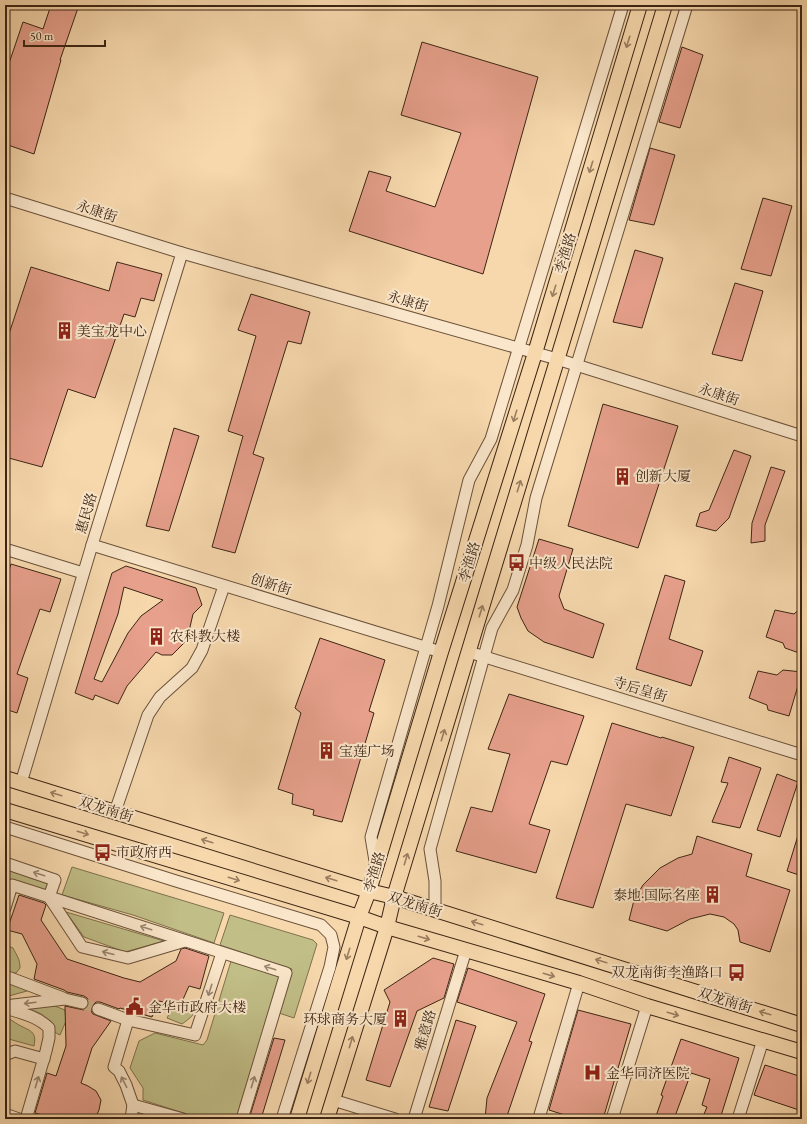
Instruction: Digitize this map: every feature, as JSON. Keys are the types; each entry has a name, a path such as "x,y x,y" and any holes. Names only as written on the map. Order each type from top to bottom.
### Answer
{"main road":[{"name":"李渔路","path":"297,1119 535,353 640,5"},
{"name":"李渔路","path":"326,1119 387,927 394,897 665,5"},
{"name":"双龙南街","path":"5,778 394,897 802,1025"},
{"name":"双龙南街","path":"5,810 359,916 387,927 579,983 647,1006 802,1052"}],"street":[{"path":"376,868 371,836 438,606 469,480 491,439 623,5"},
{"path":"435,910 435,881 430,849 492,628 513,590 527,545 536,498 687,5"},
{"name":"永康街","path":"5,198 182,253 557,359 802,436"},
{"name":"惠民路","path":"21,783 83,573 182,253"},
{"name":"创新街","path":"92,544 441,652"},
{"path":"5,548 83,573"},
{"path":"115,812 148,715 160,697 192,668 202,650 224,586"},
{"name":"寺后皇街","path":"469,652 802,755"},
{"path":"5,827 321,925 331,935 334,947 330,967 282,1119"},
{"path":"5,863 55,880 49,897"},
{"path":"5,908 7,891 12,885 286,973 242,1119"},
{"path":"49,897 82,947 128,958 185,941"},
{"name":"雅意路","path":"414,1119 466,950"},
{"path":"98,1009 128,1020 195,1035 222,952"},
{"path":"5,976 65,999 82,1003"},
{"path":"542,1119 539,1118 579,983"},
{"path":"5,1007 65,999"},
{"path":"612,1119 647,1006"},
{"path":"5,1007 35,1017 49,1028 49,1038 44,1059 26,1119"},
{"path":"128,1020 114,1067 126,1085 134,1105 131,1119"},
{"path":"738,1119 763,1040"},
{"path":"5,1055 15,1051 44,1059"},
{"path":"332,1100 395,1119"},
{"path":"134,1105 183,1119"},
{"path":"5,1114 19,1119"}],"shaded area":[{"path":"72,867 224,913 214,943 133,915 62,895"},
{"path":"5,869 50,883 47,892 5,881"},
{"path":"66,912 164,941 125,952 84,937"},
{"path":"230,915 313,940 317,944 294,1018 279,1013 292,969 220,945"},
{"path":"8,946 13,948 19,960 20,968 16,973 11,973 5,968 5,947"},
{"path":"231,961 280,976 239,1119 202,1119 143,1100 143,1088 130,1068 139,1041 155,1033 203,1045 207,1040"},
{"path":"5,982 28,989 27,991 5,997"},
{"path":"185,1003 196,1003 196,1010 187,1020 182,1024 167,1018 170,1012"},
{"path":"52,1005 65,1010 66,1021 60,1035 53,1030 44,1016 35,1011 21,1007"},
{"path":"5,1015 13,1022 32,1032 35,1041 34,1046 5,1038"}],"building":[{"path":"51,5 79,5 60,60 34,154 5,144 5,75 23,22 43,29"},
{"path":"422,42 538,77 483,274 349,231 369,171 391,177 386,191 435,207 461,133 401,115"},
{"path":"682,47 703,55 680,128 659,122"},
{"path":"650,148 675,155 654,225 629,220"},
{"path":"763,198 792,206 771,276 741,269"},
{"path":"635,250 663,258 642,328 613,322"},
{"name":"美宝龙中心","path":"117,262 162,274 154,301 141,298 135,317 124,314 95,398 68,389 42,467 5,457 5,346 31,267 109,291"},
{"path":"735,283 763,291 742,361 712,354"},
{"path":"251,294 310,312 301,344 288,341 253,454 264,458 235,553 212,547 243,436 228,431 256,336 238,330"},
{"name":"创新大厦","path":"603,404 678,426 638,548 568,526"},
{"path":"174,428 199,436 169,531 146,526"},
{"path":"734,450 751,456 729,518 716,531 696,526 700,513 709,510"},
{"path":"771,467 785,471 765,525 765,541 751,543 752,523"},
{"path":"539,539 573,549 559,596 564,609 604,624 593,658 544,642 528,631 521,618 517,607"},
{"path":"11,564 61,579 50,612 40,609 17,674 28,678 17,713 5,709 5,581"},
{"name":"农科教大楼","path":"126,566 196,588 202,605 193,614 187,640 172,655 162,655 156,652 127,686 118,704 95,695 93,700 75,693 112,573","holes":["124,587 163,600 141,616 128,633 102,682 94,679 118,614"]},
{"path":"665,575 685,581 669,639 703,651 691,686 636,669"},
{"path":"802,607 802,654 785,648 783,643 766,637 775,610 794,614"},
{"name":"宝莲广场","path":"320,638 385,660 369,711 374,713 342,822 313,815 314,810 292,804 293,794 278,789 301,713 295,708"},
{"path":"783,670 802,672 789,716 768,710 767,705 749,698 758,671 777,675"},
{"path":"509,694 584,716 567,765 551,761 529,824 550,830 536,873 456,851 471,807 492,812 510,754 488,749"},
{"path":"612,723 694,747 671,816 626,804 593,908 556,898"},
{"path":"729,757 761,768 740,828 712,822 728,783 721,782"},
{"path":"777,774 798,782 780,837 757,830"},
{"path":"800,829 802,829 802,876 787,871"},
{"name":"泰地·国际名座","path":"697,836 752,854 746,876 790,890 770,952 740,942 738,930 734,924 724,917 710,914 690,919 667,931 629,920 634,900 643,885 660,868 678,858 692,854"},
{"name":"金华市政府大楼","path":"19,895 46,905 41,920 67,959 124,978 140,982 176,961 181,949 185,948 209,956 200,989 189,986 180,1006 159,1001 152,1017 120,1008 119,1009 100,1002 96,1002 92,1006 91,1011 93,1014 111,1021 92,1048 81,1083 96,1091 101,1100 95,1119 41,1119 42,1115 35,1113 47,1073 56,1076 66,1046 65,1006 84,1010 89,1001 84,996 67,992 34,979 37,964 22,934 7,930"},
{"path":"433,958 454,964 444,998 417,1011 390,1087 366,1080 390,1002 384,990"},
{"path":"468,968 545,994 529,1041 532,1042 506,1119 485,1119 487,1098 517,1022 457,1002"},
{"path":"578,1010 631,1024 603,1119 577,1119 549,1110"},
{"path":"456,1020 476,1026 448,1111 429,1107"},
{"path":"274,1038 285,1040 261,1119 249,1119"},
{"path":"681,1039 739,1058 720,1119 702,1119 707,1107 702,1105 710,1079 691,1073 674,1119 655,1119 663,1096 661,1095"},
{"path":"765,1065 802,1077 802,1111 754,1095"}],"tunnel":[{"path":"82,1003 98,1009"}],"place":[{"name":"美宝龙中心","path":"64,331"},
{"name":"创新大厦","path":"622,476"},
{"name":"中级人民法院","path":"516,563"},
{"name":"农科教大楼","path":"157,636"},
{"name":"宝莲广场","path":"326,751"},
{"name":"市政府西","path":"103,852"},
{"name":"泰地·国际名座","path":"713,895"},
{"name":"双龙南街李渔路口","path":"736,972"},
{"name":"金华市政府大楼","path":"135,1007"},
{"name":"环球商务大厦","path":"400,1019"},
{"name":"金华同济医院","path":"593,1073"}]}
